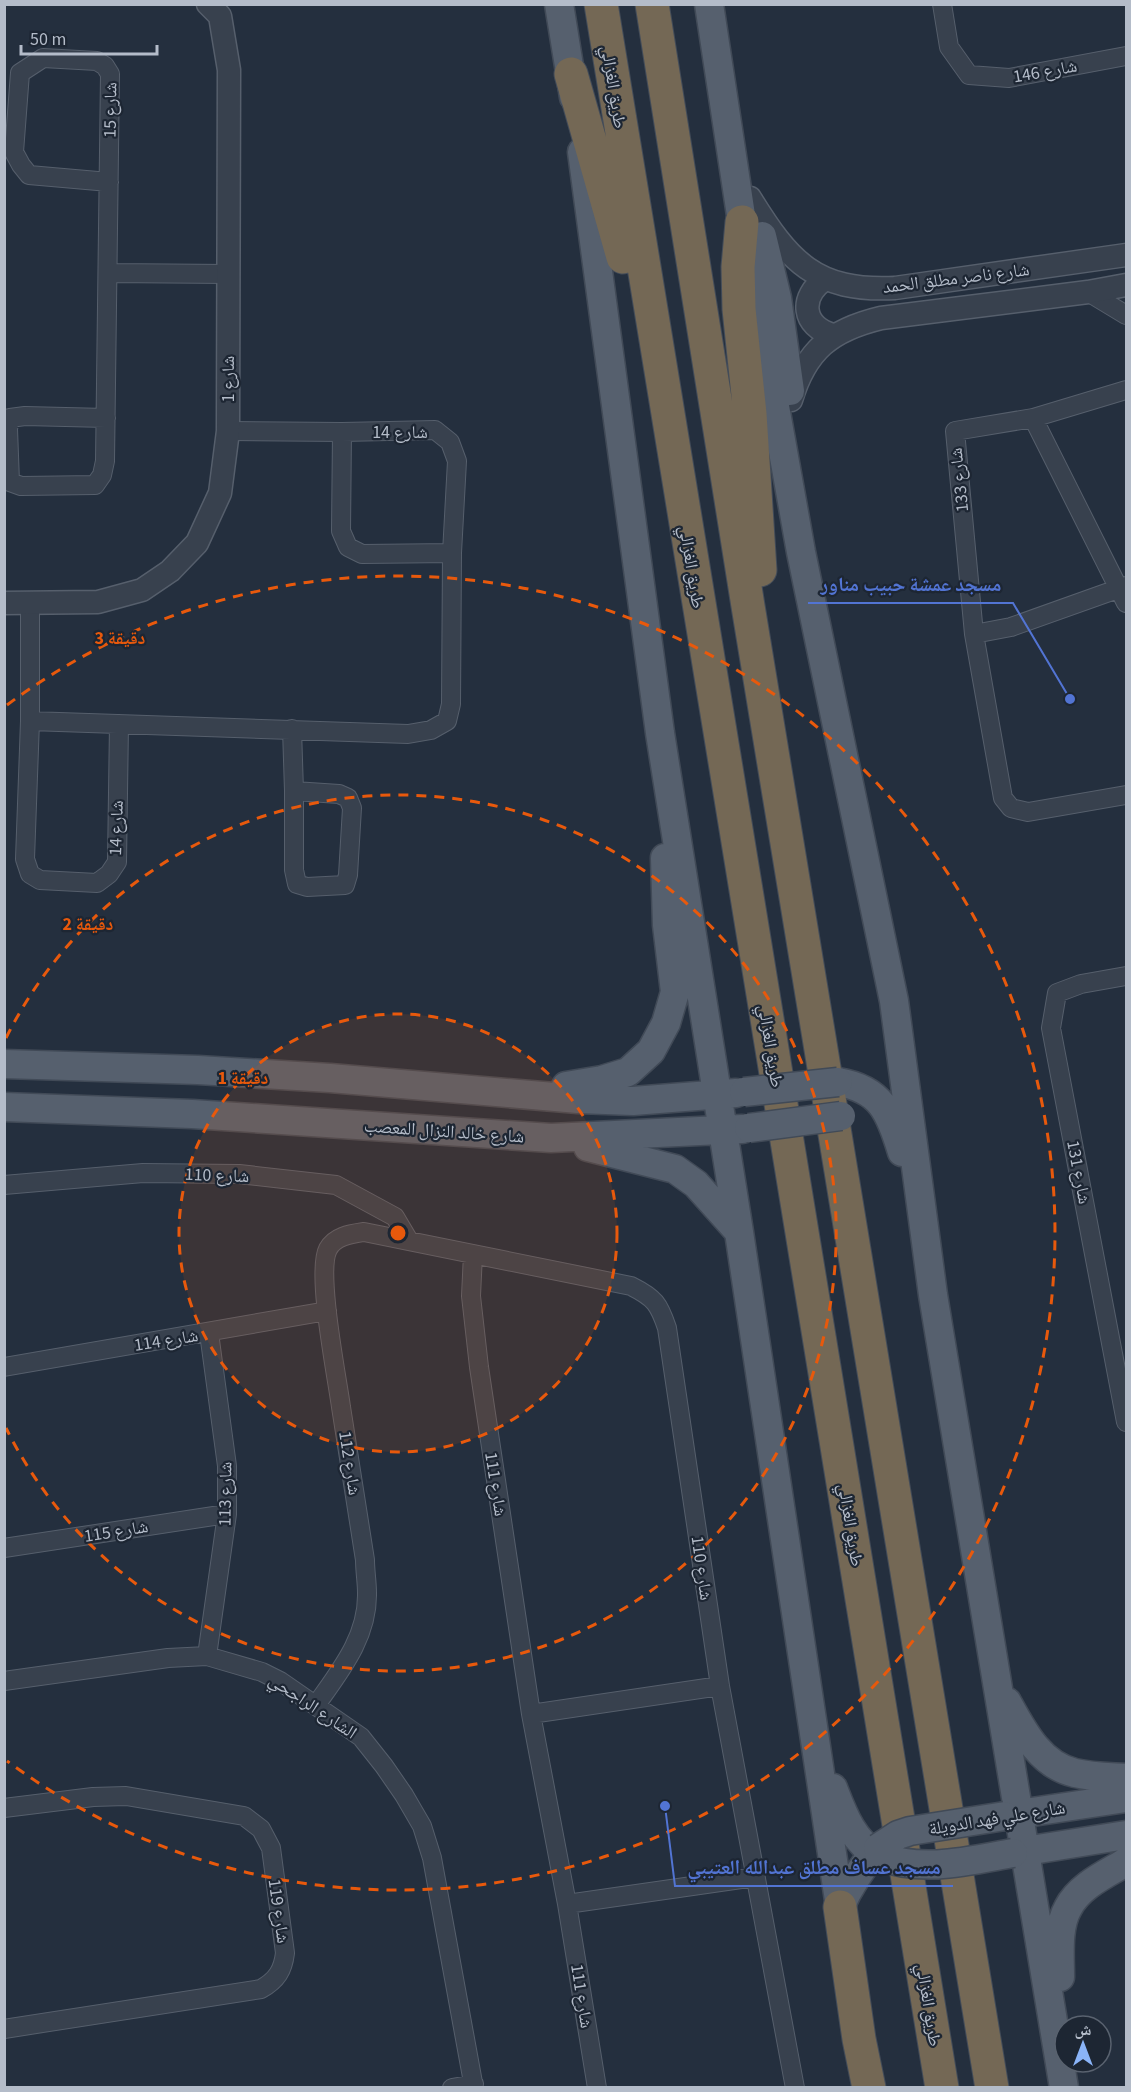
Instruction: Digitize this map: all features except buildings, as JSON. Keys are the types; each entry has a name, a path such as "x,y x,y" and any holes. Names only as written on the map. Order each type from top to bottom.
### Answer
{"highway":[{"name":"طريق الغزالي","path":"601,4 674,462 942,2088"},
{"path":"652,4 767,724 992,2088"},
{"path":"571,74 626,266 674,462"},
{"path":"746,210 738,267 739,309 758,508 767,724"},
{"path":"840,1907 859,2039 869,2088"}],"main road":[{"path":"559,4 571,74 660,733 731,1093 736,1130 739,1232 840,1907"},
{"path":"709,4 728,141 746,210 777,298 791,401 801,552"},
{"path":"746,210 801,552 894,1001 923,1226 995,1680 1011,1815 1063,2080"},
{"path":"524,1093 602,1080 628,1072 651,1051 666,1023 675,992 667,926 660,733"},
{"path":"878,1099 885,1089 889,1072 894,1001"},
{"path":"4,1064 209,1071 524,1093 578,1099 633,1101 838,1082 866,1090 878,1099 887,1113 900,1147 923,1226"},
{"name":"شارع خالد النزال المعصب","path":"4,1107 192,1114 551,1138 736,1130 856,1113 878,1099"},
{"path":"551,1138 675,1169 696,1184 739,1232"},
{"path":"995,1680 1026,1737 1051,1763 1074,1773 1126,1778"},
{"name":"شارع علي فهد الدويلة","path":"818,1750 842,1811 858,1840 902,1864 947,1864 1126,1835"},
{"name":"شارع علي فهد الدويلة","path":"840,1907 860,1869 898,1835 909,1831 1126,1798"},
{"path":"1063,2080 1059,1938 1067,1908 1086,1888 1126,1862"}],"street":[{"name":"شارع 1","path":"4,603 98,602 142,590 170,571 196,543 220,493 228,431 229,70 220,16 208,4"},
{"name":"شارع 146","path":"942,4 949,47 969,75 1010,78 1126,56"},
{"name":"شارع 15","path":"106,418 25,416 10,418 8,429 10,483 21,486 95,485 102,475 105,461 106,418 108,273 109,182 110,74 105,66 97,61 43,58 30,65 20,74 14,152 21,165 29,175 109,182"},
{"name":"شارع ناصر مطلق الحمد","path":"746,210 808,270 825,279 859,287 895,288 1126,255"},
{"path":"108,273 228,274"},
{"path":"825,279 816,285 810,294 807,304 808,315 822,332 833,335"},
{"name":"شارع ناصر مطلق الحمد","path":"791,401 796,382 806,364 833,335 848,328 881,318 1088,292 1126,285"},
{"path":"1088,292 1126,315"},
{"name":"شارع 133","path":"1126,390 1033,418 955,431 974,634 1003,798 1011,808 1028,812 1126,795"},
{"path":"974,634 1011,627 1124,592 1033,418"},
{"name":"شارع 14","path":"30,721 408,734 431,730 447,721 452,704 452,553 457,461 450,442 435,430 228,431"},
{"path":"342,432 341,531 348,547 362,554 452,553"},
{"name":"شارع 14","path":"30,604 30,721 25,859 30,874 40,880 97,883 109,874 117,862 119,724"},
{"path":"292,729 294,870 297,884 307,887 345,885 348,875 352,808 348,798 339,794 294,791"},
{"name":"شارع 131","path":"1126,976 1081,984 1057,993 1052,1028 1126,1422"},
{"name":"شارع 110","path":"4,1185 143,1173 239,1174 336,1185 395,1217 408,1239"},
{"name":"شارع 110","path":"364,1232 408,1239 632,1286 649,1295 660,1307 667,1328 720,1686 795,2088"},
{"name":"شارع 112","path":"316,1705 349,1658 363,1627 368,1595 327,1311 324,1264 329,1248 338,1239 348,1234 364,1232"},
{"name":"شارع 111","path":"473,1254 471,1296 474,1334 531,1714 567,1904 597,2088"},
{"name":"114 شارع","path":"4,1367 327,1311"},
{"name":"شارع 113","path":"207,1656 227,1514 227,1466 209,1333"},
{"name":"شارع 115","path":"4,1548 227,1514"},
{"name":"الشارع الراجحي","path":"4,1681 168,1658 207,1656 262,1672 280,1681 361,1737 384,1766 422,1826 432,1858 474,2086"},
{"path":"531,1714 720,1686"},
{"name":"شارع 119","path":"4,1808 93,1797 126,1796 244,1816 261,1829 271,1848 285,1953 284,1964 279,1975 272,1983 261,1989 4,2029"},
{"path":"567,1904 755,1877"},
{"path":"452,2088 474,2086"}],"place":[{"name":"مسجد عمشة حبيب مناور","path":"1070,699"},
{"name":"مسجد عساف مطلق عبدالله العتيبي","path":"665,1806"}]}
